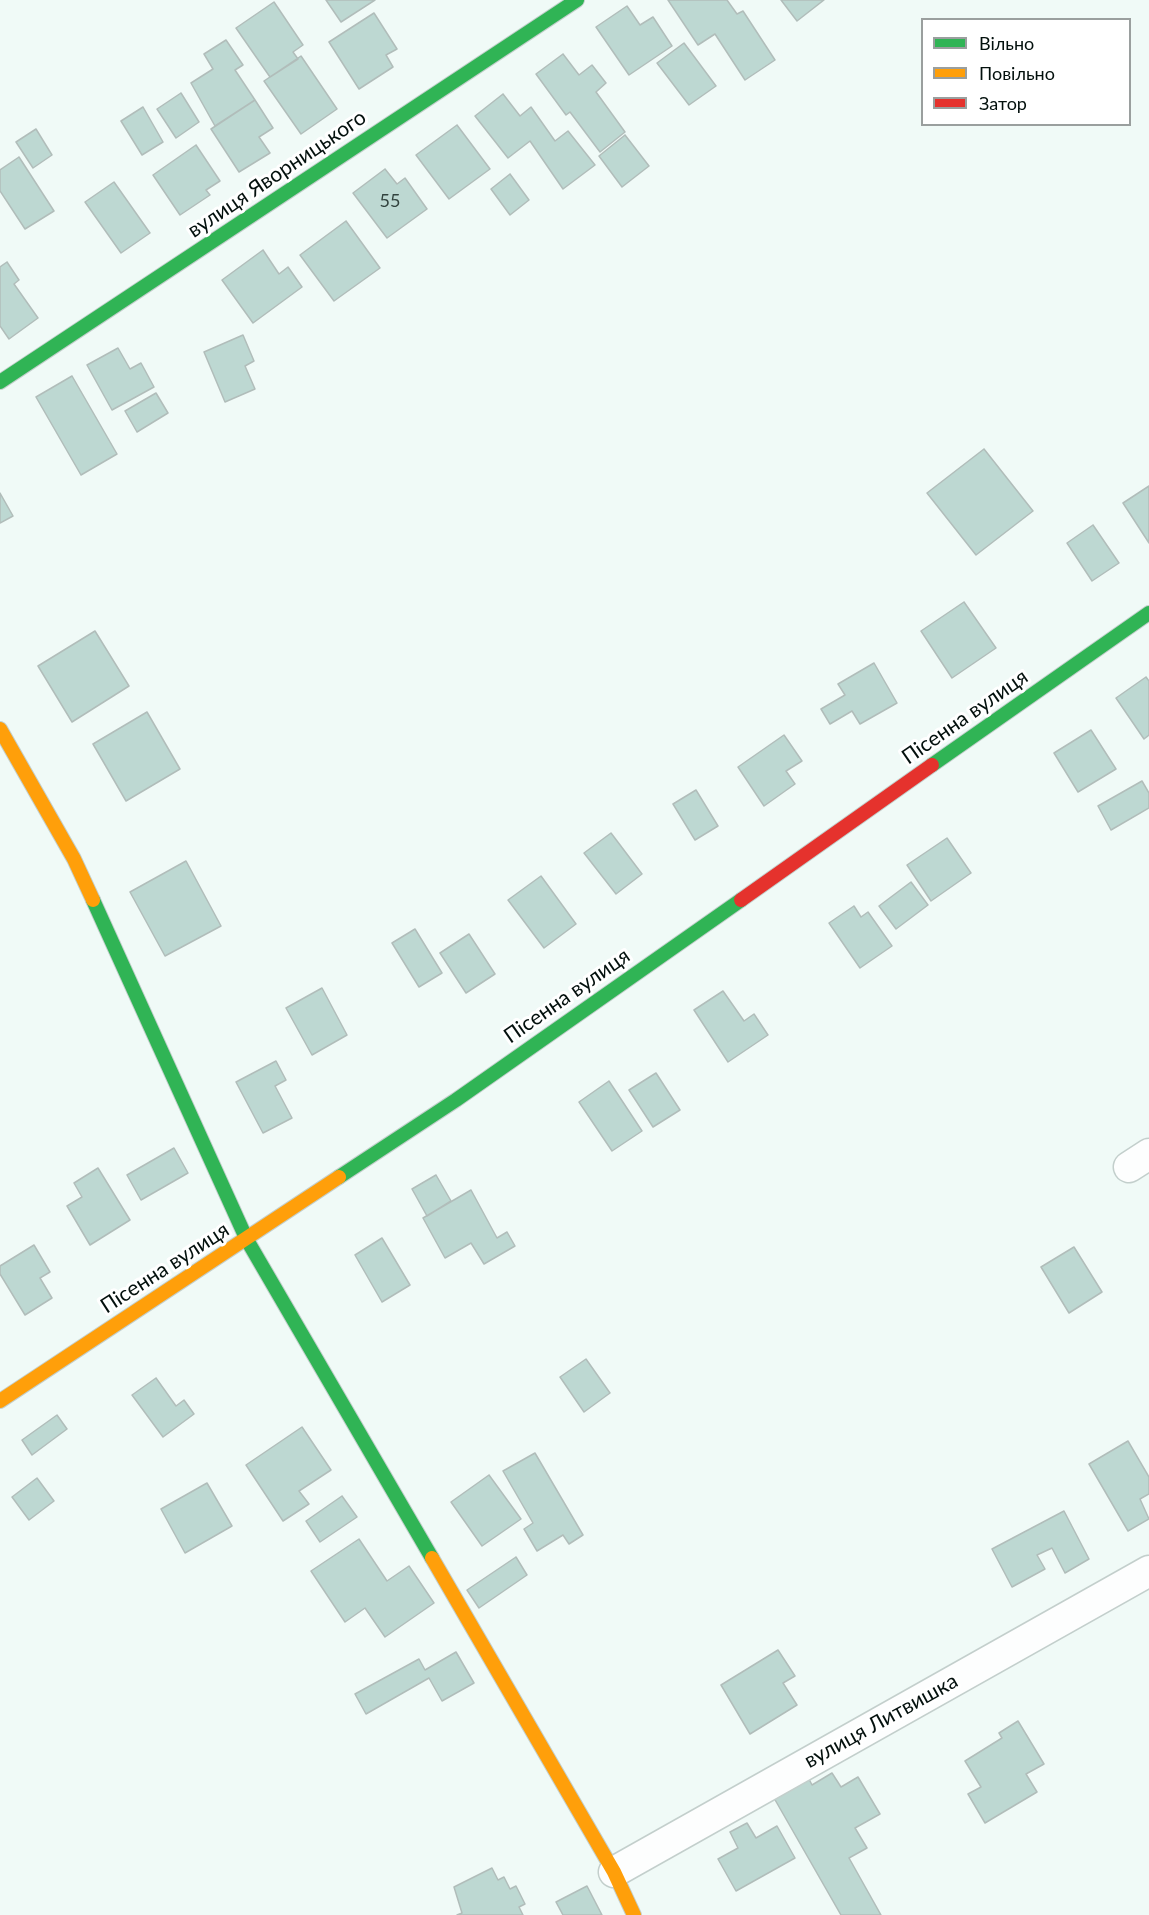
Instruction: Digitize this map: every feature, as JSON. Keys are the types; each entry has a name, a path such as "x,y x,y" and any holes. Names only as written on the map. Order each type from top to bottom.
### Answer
{"street":[{"name":"вулиця Яворницького","path":"0,382 577,0"},
{"name":"Пісенна вулиця","path":"0,1401 456,1100 1149,613"},
{"path":"0,729 74,859 247,1240 614,1872 634,1915"},
{"name":"вулиця Литвишка","path":"614,1872 1149,1571"}],"building":[{"path":"326,0 375,0 341,22"},
{"path":"668,0 727,0 737,14 743,11 775,60 745,80 715,34 698,45"},
{"path":"781,0 824,0 797,21"},
{"path":"274,2 303,45 293,52 298,59 270,77 236,28"},
{"path":"627,6 640,25 653,17 672,46 629,75 596,27"},
{"path":"374,13 397,49 386,55 393,67 359,89 329,42"},
{"path":"226,40 243,65 235,70 255,100 215,126 191,83 213,69 204,54"},
{"path":"684,43 716,86 689,105 657,63"},
{"path":"563,54 579,75 592,65 606,83 596,92 625,132 600,152 570,112 566,115 536,74"},
{"path":"301,56 337,109 301,134 264,81"},
{"path":"181,93 199,122 176,138 157,109"},
{"path":"503,94 520,116 531,107 555,141 568,131 595,165 563,189 530,141 508,158 475,116"},
{"path":"255,100 273,128 259,137 270,153 239,172 211,129"},
{"path":"143,107 163,142 142,155 121,121"},
{"path":"457,125 490,169 449,199 416,155"},
{"path":"36,129 52,155 33,168 16,142"},
{"path":"625,135 649,166 622,187 599,156"},
{"path":"196,145 220,181 206,190 210,195 180,215 153,175"},
{"path":"19,157 54,211 25,229 0,191 0,170"},
{"path":"385,169 397,184 405,178 427,209 387,238 353,193"},
{"path":"510,174 529,200 510,215 491,189"},
{"path":"114,182 150,233 121,253 85,202"},
{"path":"346,221 380,268 334,301 300,255"},
{"path":"263,250 279,274 288,267 302,287 253,323 222,280"},
{"path":"7,262 19,280 14,284 38,318 9,339 0,326 0,267"},
{"path":"243,335 254,361 245,366 255,389 225,402 204,352"},
{"path":"118,348 130,369 141,363 154,387 112,410 87,365"},
{"path":"72,376 117,454 81,475 36,397"},
{"path":"156,393 168,413 137,432 125,411"},
{"path":"984,449 1033,511 976,555 927,493"},
{"path":"1149,486 1149,543 1123,503"},
{"path":"0,493 13,516 0,523"},
{"path":"1093,525 1119,563 1092,581 1067,543"},
{"path":"964,602 996,648 952,678 921,631"},
{"path":"95,631 129,686 72,722 38,666"},
{"path":"874,663 897,703 860,724 852,711 830,724 821,709 845,695 838,684"},
{"path":"1146,677 1149,681 1149,735 1144,739 1116,698"},
{"path":"147,712 180,769 126,801 93,744"},
{"path":"1091,730 1116,769 1078,792 1054,753"},
{"path":"784,735 802,761 786,771 795,784 764,806 738,767"},
{"path":"1142,781 1149,793 1149,808 1111,830 1098,806"},
{"path":"696,790 718,826 695,840 673,804"},
{"path":"611,833 642,874 616,894 584,853"},
{"path":"947,838 971,873 931,901 907,865"},
{"path":"186,861 221,926 165,956 130,892"},
{"path":"541,876 576,924 544,948 508,900"},
{"path":"911,882 928,905 896,929 879,906"},
{"path":"854,906 861,917 868,912 892,946 860,968 829,923"},
{"path":"415,929 442,973 419,987 392,943"},
{"path":"469,934 495,974 466,993 440,953"},
{"path":"322,988 347,1035 312,1055 286,1008"},
{"path":"723,991 744,1021 754,1014 768,1035 728,1062 694,1010"},
{"path":"276,1061 286,1080 275,1086 292,1118 263,1133 236,1082"},
{"path":"656,1073 680,1110 653,1127 629,1090"},
{"path":"609,1081 642,1131 612,1151 579,1102"},
{"path":"174,1148 188,1173 141,1200 127,1175"},
{"path":"98,1168 130,1220 90,1245 67,1206 82,1197 74,1183"},
{"path":"436,1175 451,1201 427,1216 412,1189"},
{"path":"471,1190 497,1238 507,1232 515,1246 484,1264 471,1243 445,1258 423,1218"},
{"path":"382,1238 410,1285 382,1302 355,1255"},
{"path":"34,1245 50,1272 40,1278 52,1298 25,1315 0,1274 0,1266"},
{"path":"1074,1247 1102,1292 1069,1313 1041,1267"},
{"path":"586,1359 610,1393 584,1412 560,1377"},
{"path":"156,1378 176,1406 184,1400 194,1414 163,1437 132,1395"},
{"path":"57,1415 67,1429 32,1455 22,1440"},
{"path":"302,1427 331,1470 299,1491 309,1504 283,1521 246,1465"},
{"path":"1128,1441 1149,1477 1149,1494 1140,1499 1149,1519 1128,1531 1089,1464"},
{"path":"535,1453 583,1535 569,1544 563,1535 537,1551 524,1529 533,1523 503,1471"},
{"path":"489,1475 521,1519 482,1546 451,1502"},
{"path":"37,1478 54,1501 29,1520 12,1497"},
{"path":"207,1483 232,1526 185,1553 161,1509"},
{"path":"342,1496 357,1517 320,1542 306,1521"},
{"path":"1064,1511 1089,1559 1065,1573 1052,1548 1037,1555 1045,1569 1012,1587 992,1549"},
{"path":"359,1539 387,1581 409,1566 434,1603 385,1637 365,1608 345,1622 311,1571"},
{"path":"516,1557 527,1575 479,1608 467,1590"},
{"path":"778,1650 795,1676 783,1683 797,1705 750,1734 721,1685"},
{"path":"456,1652 474,1683 442,1701 429,1678 366,1714 355,1694 419,1659 425,1670"},
{"path":"1018,1721 1044,1764 1026,1774 1037,1792 985,1823 968,1794 981,1787 965,1761 1002,1738 999,1733"},
{"path":"805,1771 812,1785 832,1773 841,1787 858,1777 880,1814 855,1828 867,1848 849,1858 881,1915 841,1915 770,1791"},
{"path":"747,1823 756,1838 777,1826 795,1858 736,1891 718,1859 738,1848 730,1832"},
{"path":"492,1868 498,1880 504,1877 510,1889 516,1886 525,1904 519,1907 523,1915 457,1915 462,1913 454,1887"},
{"path":"587,1886 602,1915 563,1915 556,1902"}],"traffic: fast":[{"path":"0,382 577,0"},
{"path":"932,765 1149,613"},
{"path":"93,900 247,1240 432,1558"},
{"path":"339,1177 456,1100 741,900"}],"traffic: slow":[{"path":"0,729 74,859 93,900"},
{"path":"0,1401 339,1177"},
{"path":"432,1558 614,1872 634,1915"}],"traffic: jam":[{"path":"741,900 932,765"}]}
